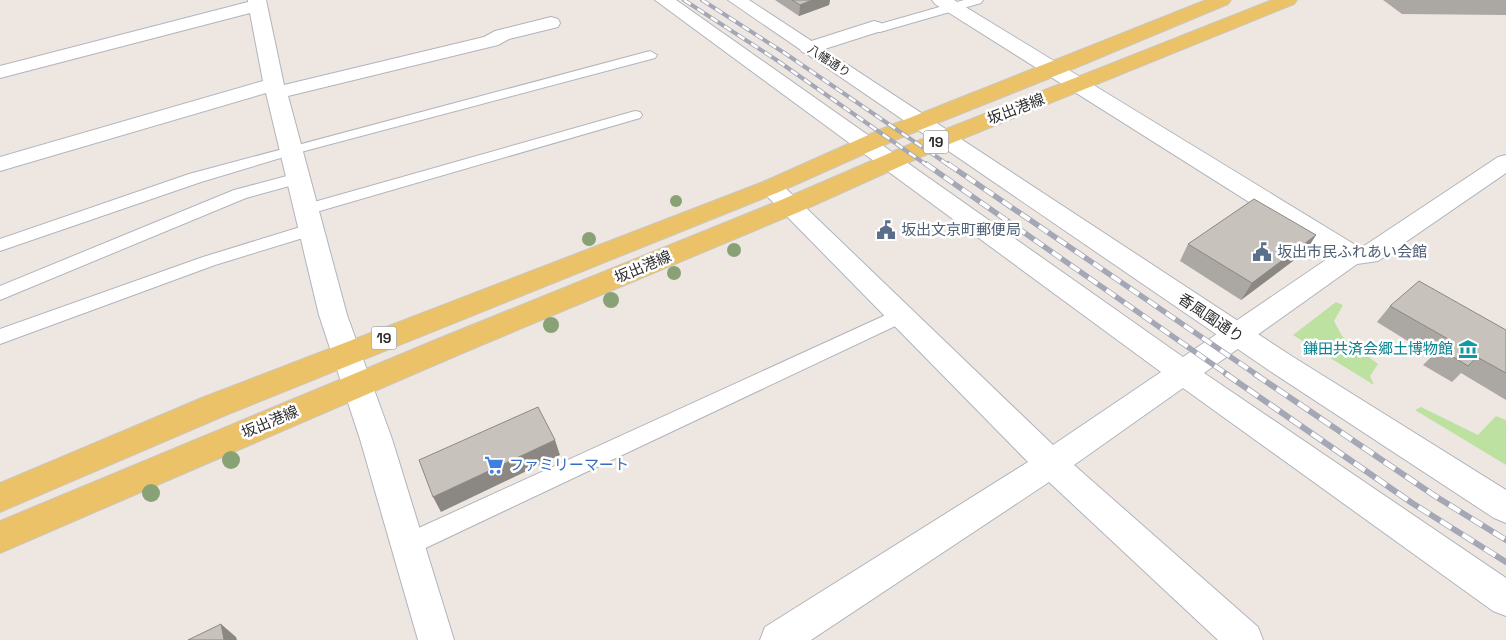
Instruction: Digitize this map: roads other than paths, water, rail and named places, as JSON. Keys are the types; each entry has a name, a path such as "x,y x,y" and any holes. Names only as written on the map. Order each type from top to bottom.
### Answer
{"main road":[{"name":"坂出港線","path":"0,537 358,386 780,196 866,145 1222,0"},
{"name":"坂出港線","path":"0,498 215,406 398,332 780,196 890,162 944,138 1288,0"}],"street":[{"path":"664,0 1183,373 1506,599"},
{"name":"八幡通り","path":"737,0 920,122"},
{"path":"0,72 257,3 275,88 308,220 347,354 376,439 436,640"},
{"path":"947,3 1352,255 1368,255 1506,162"},
{"path":"0,164 275,88 491,41 502,35 551,23"},
{"path":"809,48 874,27"},
{"name":"香風園通り","path":"920,122 1237,335 1506,508"},
{"path":"780,196 1051,464 1245,640"},
{"path":"778,640 1051,464 1352,255"}],"lane":[{"path":"874,27 880,28 947,3 977,0"},
{"path":"0,245 195,178 292,150 650,55"},
{"path":"0,336 209,260 308,220 635,115"},
{"path":"0,293 222,201 298,178"},
{"path":"407,545 901,316"}],"railway":[{"path":"684,0 775,59 928,166"},
{"path":"702,0 786,54 950,166"},
{"path":"926,164 1228,375"},
{"path":"948,164 1257,375"},
{"path":"1226,374 1412,503 1506,562"},
{"path":"1255,374 1435,496 1506,540"}],"place":[{"name":"坂出文京町郵便局","path":"886,230"},
{"name":"坂出市民ふれあい会館","path":"1262,252"},
{"name":"鎌田共済会郷土博物館","path":"1468,349"},
{"name":"ファミリーマート","path":"494,465"}]}
